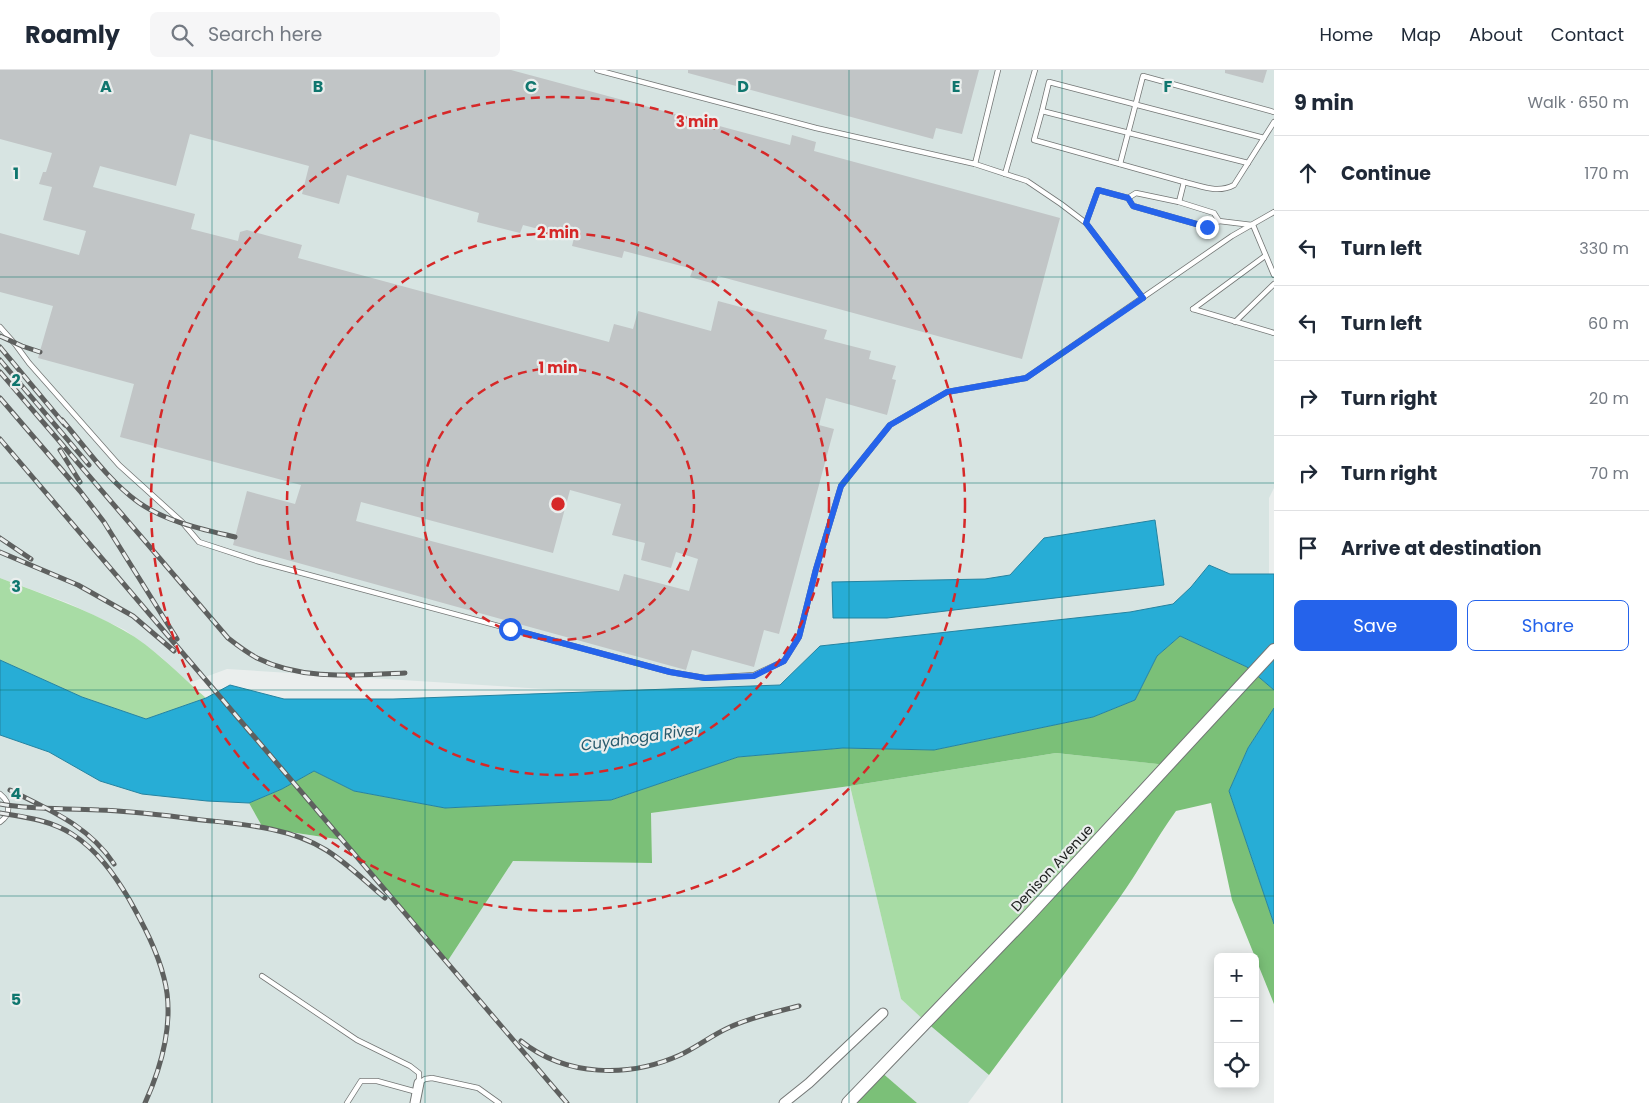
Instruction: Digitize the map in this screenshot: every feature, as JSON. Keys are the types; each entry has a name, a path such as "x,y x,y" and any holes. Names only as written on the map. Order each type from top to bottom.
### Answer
{"main road":[{"name":"Denison Avenue","path":"848,1103 1030,914 1274,650"}],"street":[{"path":"784,1103 883,1013"},
{"path":"415,1103 418,1087"}],"lane":[{"path":"597,70 816,128 975,164 1027,181 1086,223 1143,298"},
{"path":"975,164 998,70"},
{"path":"1005,174 1034,70"},
{"path":"1120,164 1142,76 1274,112"},
{"path":"1264,138 1049,82 1034,140 1184,182 1224,190 1234,185 1264,138 1274,122"},
{"path":"1042,110 1248,163"},
{"path":"1178,202 1184,182"},
{"path":"1086,223 1098,190 1128,198 1133,206 1207,227 1219,221 1253,225"},
{"path":"1128,198 1136,193 1178,202 1214,213 1219,221"},
{"path":"0,327 29,363 119,465 182,522 199,542 258,561 670,672 705,678 754,676 784,661 799,637 816,569 841,486 890,425 947,392 1026,378 1232,236 1274,212"},
{"path":"1253,225 1274,275"},
{"path":"1265,256 1193,309 1274,333"},
{"path":"1236,322 1274,284"},
{"path":"0,794 6,801 9,810 8,814 0,822"},
{"path":"262,976 357,1040 410,1066 419,1073 418,1087"},
{"path":"418,1087 425,1079 432,1078 478,1088 499,1103"},
{"path":"347,1103 361,1081 377,1081 418,1087"}],"shaded area":[{"path":"0,70 1274,70 1274,488 1269,498 1269,574 1230,574 1210,565 1173,604 1130,612 820,646 780,685 593,692 227,669 189,683 161,657 125,630 68,603 0,578"},
{"path":"0,735 49,752 100,781 142,794 207,801 249,803 263,828 343,840 447,962 513,861 652,863 651,813 850,786 901,999 989,1075 968,1103 917,1103 880,1071 848,1103 0,1103"}],"green space":[{"path":"0,578 78,608 123,630 156,653 206,698 146,719 82,697 0,660"},
{"path":"1180,636 1247,667 1274,690 1274,708 1248,748 1229,791 1274,924 1274,1004 1259,967 1259,953 1253,953 1232,900 1211,803 1176,811 1118,900 989,1075 926,1022 1167,765 1056,753 850,786 651,813 652,863 513,861 447,962 343,840 263,828 249,803 282,789 314,771 354,791 445,808 611,800 738,757 843,748 934,750 1093,717 1135,700 1157,656"},
{"path":"1056,753 1168,765 926,1022 901,999 850,786"},
{"path":"880,1071 917,1103 848,1103"}],"water":[{"path":"1155,520 1164,585 887,618 833,618 832,582 985,579 1010,575 1044,538"},
{"name":"Cuyahoga River","path":"1209,565 1230,574 1274,574 1274,690 1247,667 1180,636 1157,656 1135,700 1093,717 934,750 843,748 738,757 611,800 445,808 354,791 314,771 282,789 249,803 207,801 142,794 100,781 49,752 0,735 0,660 82,697 146,719 206,698 230,685 284,699 393,699 780,685 820,646 1130,612 1173,604 1191,587"},
{"path":"1274,708 1274,924 1229,791 1248,748"}],"building":[{"path":"0,70 511,70 790,145 792,135 816,142 814,151 1060,218 1022,359 718,276 715,284 690,277 693,269 624,251 622,258 572,246 574,238 523,225 520,233 477,222 479,213 347,175 339,204 302,194 309,166 190,134 176,186 100,166 93,187 195,214 191,229 238,241 240,232 247,230 302,245 298,258 609,342 614,324 633,329 638,311 711,331 718,301 827,330 824,339 871,351 869,359 896,366 892,379 896,380 887,415 826,398 819,425 834,429 779,634 764,630 754,667 692,650 686,670 233,545 247,491 295,504 301,485 120,437 134,384 38,358 53,306 0,292 0,233 79,255 86,231 43,220 52,187 39,184 43,172 46,172 52,153 0,139","holes":["570,490 621,504 612,535 645,543 641,560 671,568 676,552 698,559 689,591 624,574 619,591 356,521 361,502 553,553"]},
{"path":"688,70 979,70 962,134 936,128 933,139 688,73"},
{"path":"1225,70 1267,70 1263,83 1225,73"}],"railway":[{"path":"0,336 40,352"},
{"path":"0,347 65,425"},
{"path":"0,360 89,465"},
{"path":"0,372 228,638 238,646 257,658 292,670 330,675 405,673"},
{"path":"0,398 80,491 104,522 177,639"},
{"path":"62,420 107,474 138,502 172,520 235,537"},
{"path":"0,439 567,1103"},
{"path":"60,450 80,482"},
{"path":"0,538 31,559"},
{"path":"0,552 78,585 133,616 174,651"},
{"path":"10,790 54,812 81,829 93,839 114,864"},
{"path":"0,804 37,808 142,813 271,829 299,837 326,850 385,898"},
{"path":"0,813 46,822 64,829 81,840 111,872 129,899 154,947 164,978 168,1010 165,1042 157,1074 145,1103"},
{"path":"521,1041 539,1053 558,1062 578,1067 598,1070 640,1068 680,1055 738,1023 799,1006"}],"route":[{"path":"510,629 670,672 705,678 754,676 784,661 799,637 816,569 841,486 890,425 947,392 1026,378 1143,298 1086,223 1098,190 1128,198 1133,206 1207,227"}]}
